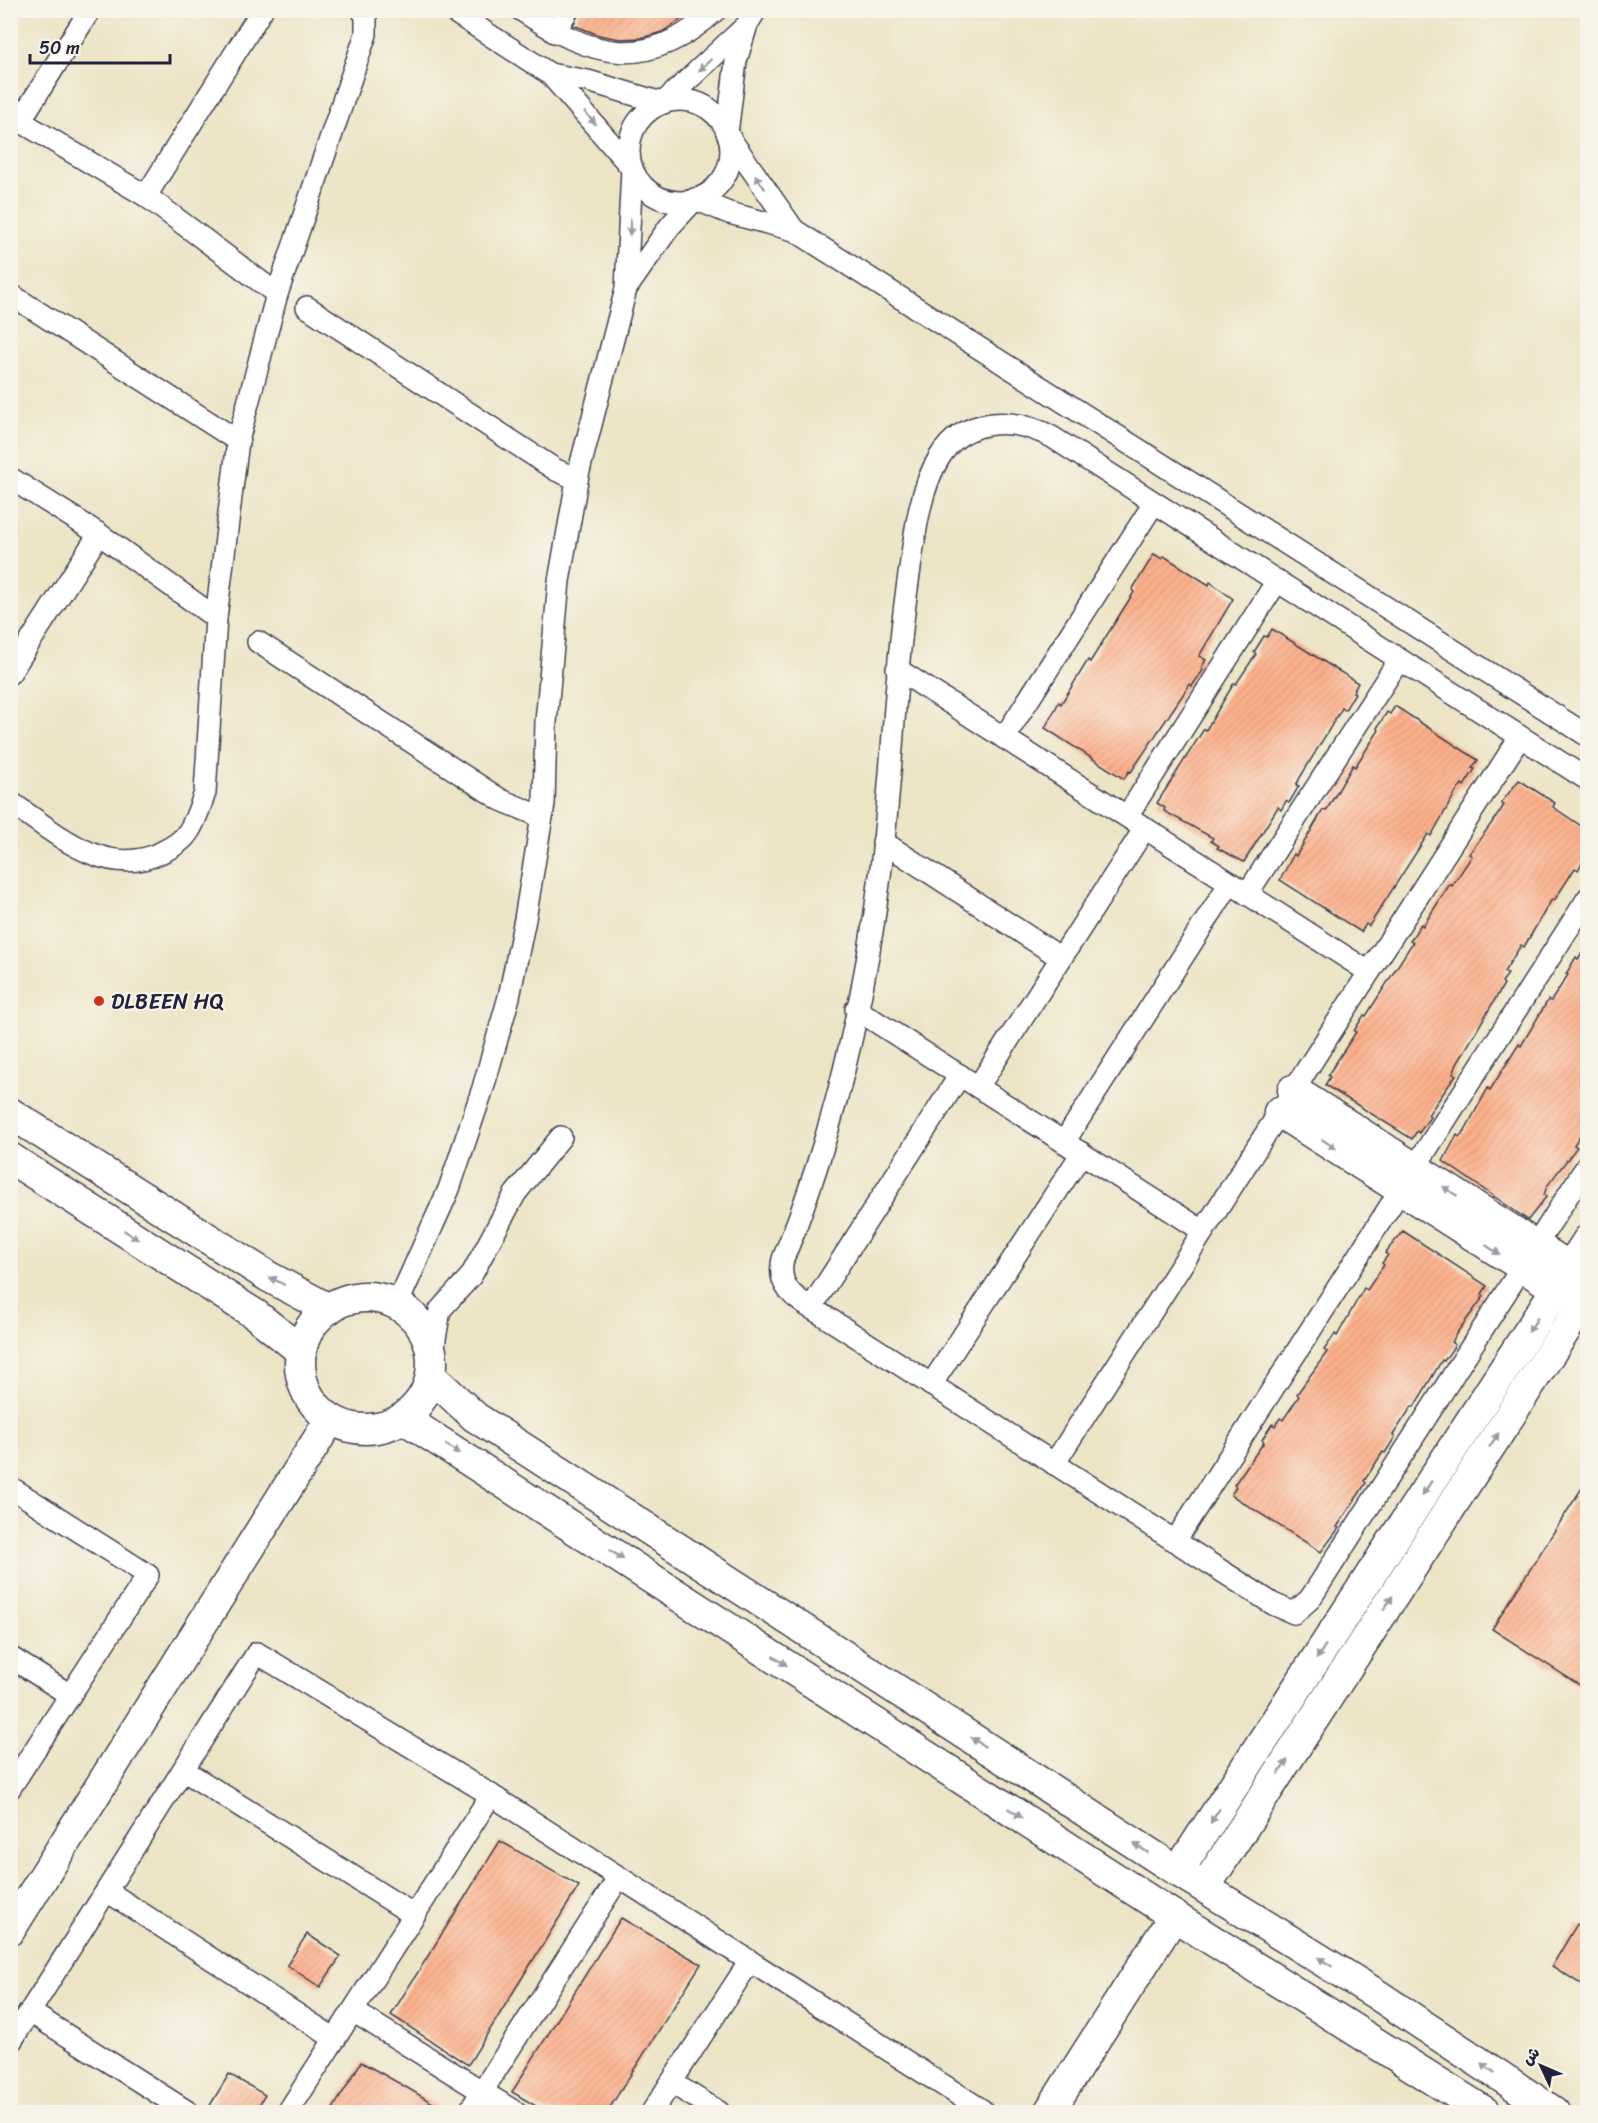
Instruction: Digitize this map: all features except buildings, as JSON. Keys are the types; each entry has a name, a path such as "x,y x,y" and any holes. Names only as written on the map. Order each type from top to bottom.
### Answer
{"street":[{"path":"90,10 15,118 146,196 278,294"},
{"path":"146,196 262,10"},
{"path":"10,802 71,843 96,856 117,862 149,859 168,849 188,833 205,793 216,618 238,441 278,294 366,34 366,16 362,10"},
{"path":"451,10 550,74 632,168 642,185 657,197 682,202 708,193 725,173 730,161 728,134 736,61 751,18"},
{"path":"521,10 554,32 595,49 631,52 669,45 686,35 716,10"},
{"path":"554,32 568,10"},
{"path":"397,1305 449,1190 483,1088 509,997 527,909 542,817 551,652 559,581 577,479 626,289 632,168 629,149 634,129 650,110 662,103 751,18"},
{"path":"550,74 588,81 662,103 674,100 696,103 715,115 794,230"},
{"path":"695,199 729,213 794,230 1587,736"},
{"path":"626,289 670,226 695,199"},
{"path":"10,294 238,441"},
{"path":"307,307 556,470 577,479"},
{"path":"1587,780 1052,437 1030,427 998,423 984,425 960,437 939,457 923,502 909,574 897,669 883,842 871,935 856,1009 818,1158 780,1275 786,1288 811,1308 1281,1609 1299,1611 1310,1599 1587,1164"},
{"path":"10,478 99,534 216,618"},
{"path":"1004,738 1154,503"},
{"path":"10,673 99,534"},
{"path":"1127,816 1277,581"},
{"path":"258,642 501,800 542,817"},
{"path":"932,1385 1073,1147 1239,888 1399,660"},
{"path":"897,669 1369,972"},
{"path":"1054,1464 1520,737"},
{"path":"978,1087 1145,828"},
{"path":"883,842 1061,958"},
{"path":"1175,1541 1587,898"},
{"path":"856,1009 1203,1231"},
{"path":"811,1308 960,1075"},
{"path":"1286,1101 1578,1291"},
{"path":"10,1113 269,1277 329,1308"},
{"path":"561,1137 516,1194 471,1276 440,1310 432,1366 426,1392 416,1407 403,1418 384,1427 364,1430 344,1426 330,1420 311,1402 303,1384 299,1363 301,1351 313,1323 329,1308 361,1297 379,1298 397,1305 417,1321 427,1337 432,1366 475,1417 1175,1869 1376,1994 1554,2112"},
{"path":"47,1181 66,1148"},
{"path":"10,1158 256,1316 301,1351"},
{"path":"93,1210 111,1177"},
{"path":"1174,1916 1213,1917 1211,1892 1578,1291 1587,1240"},
{"path":"1174,1916 1152,1888 1155,1881 1175,1869 1578,1291"},
{"path":"403,1418 1174,1916 1485,2112"},
{"path":"10,1930 330,1420"},
{"path":"10,1487 148,1575 10,1788"},
{"path":"10,2043 257,1653 491,1795 982,2110 980,2112"},
{"path":"10,1657 70,1695"},
{"path":"183,1770 414,1915"},
{"path":"288,2112 491,1795"},
{"path":"469,2112 619,1877"},
{"path":"107,1891 335,2039"},
{"path":"1049,2112 1174,1916"},
{"path":"652,2112 750,1961"},
{"path":"353,2011 515,2112"},
{"path":"30,2012 188,2112"},
{"path":"672,2083 719,2112"}],"place":[{"name":"DLBEEN HQ","path":"99,1001"}]}
